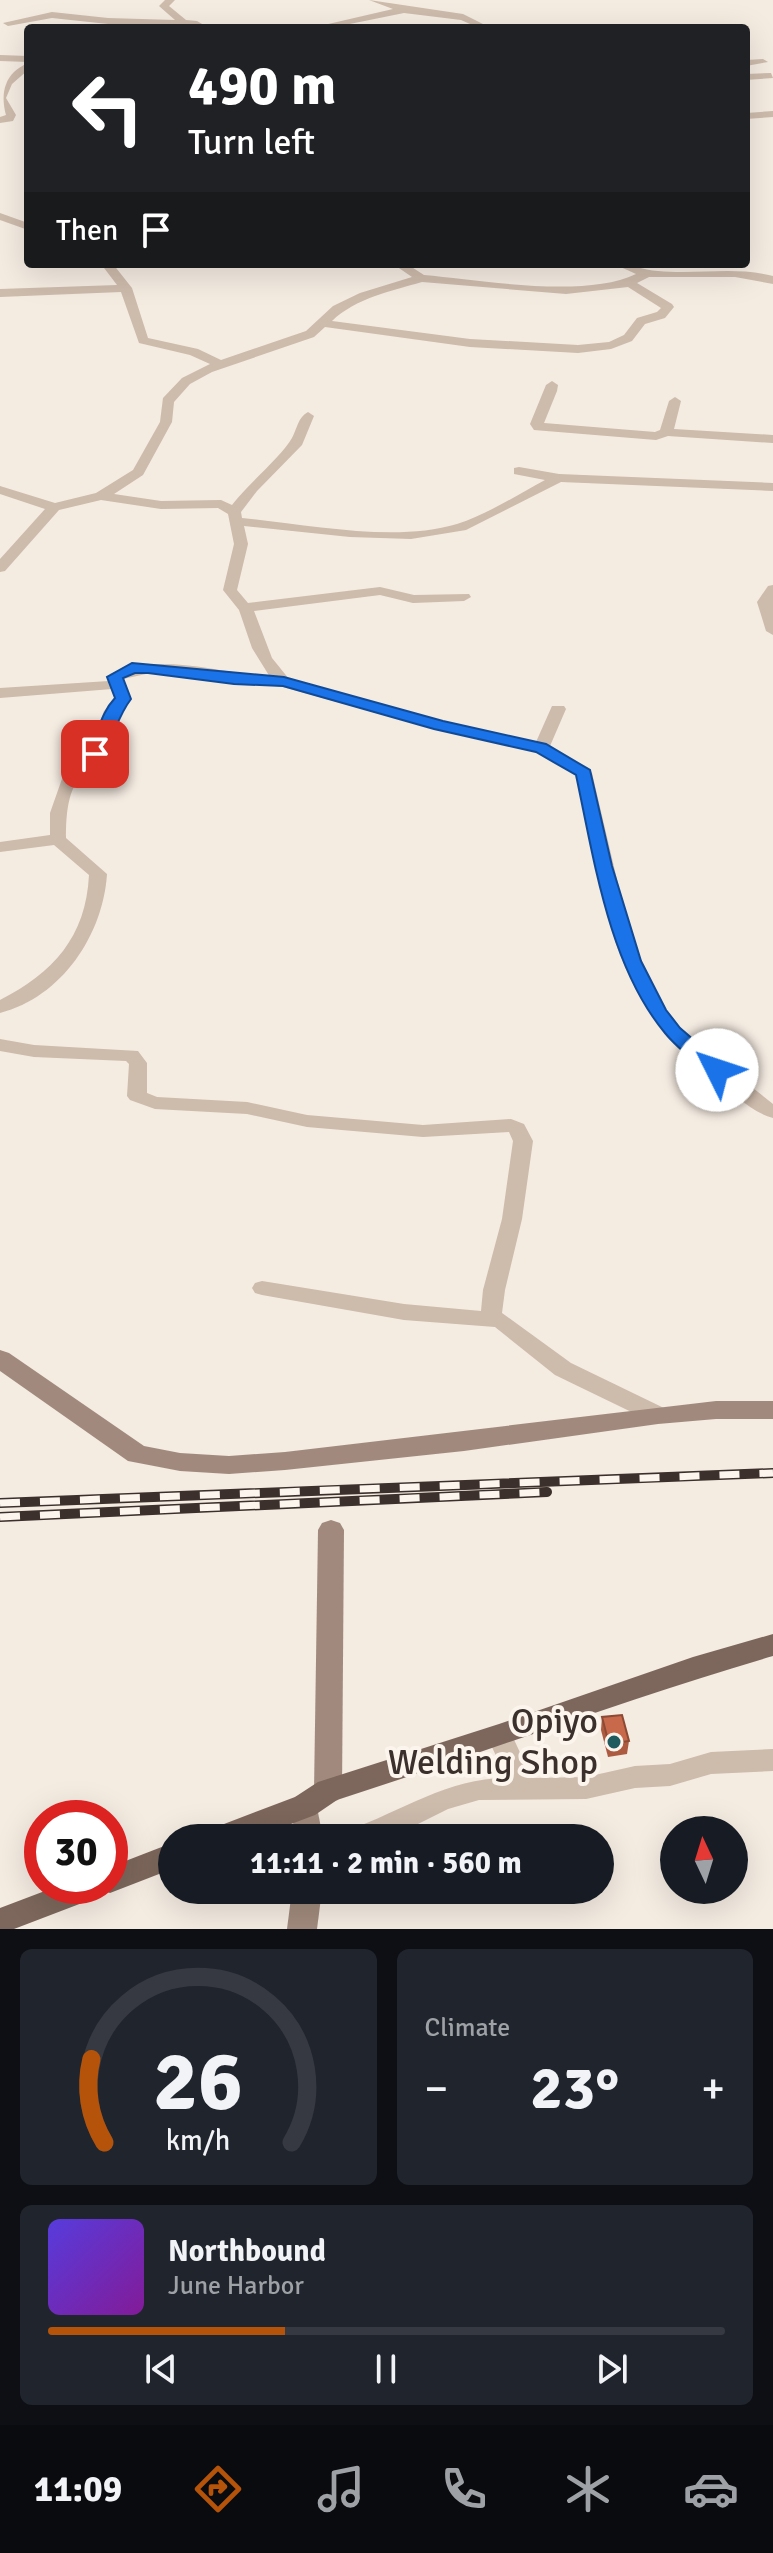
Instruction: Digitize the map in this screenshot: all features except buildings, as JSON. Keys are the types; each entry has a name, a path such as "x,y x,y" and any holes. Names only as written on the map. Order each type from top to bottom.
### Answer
{"main road":[{"path":"255,1824 317,1798 693,1668 773,1645"},
{"path":"128,1873 158,1861"},
{"path":"0,1921 45,1904"}],"street":[{"path":"170,0 164,6 183,22"},
{"path":"374,0 404,10 463,17 478,24"},
{"path":"336,24 404,10"},
{"path":"8,23 52,15 108,21 200,24"},
{"path":"0,58 24,59"},
{"path":"750,63 763,62"},
{"path":"0,120 9,119 11,115 1,98 4,87 10,77 24,68"},
{"path":"750,77 771,76"},
{"path":"750,116 773,114"},
{"path":"0,216 24,225"},
{"path":"110,268 126,288 143,340 194,352 221,365"},
{"path":"405,268 421,278"},
{"path":"630,268 646,274 743,274 773,280"},
{"path":"0,490 54,507 101,496 129,480 144,466 166,422 168,401 178,388 196,374 301,338 337,309 364,296 421,278 566,290 607,288 629,283 646,274"},
{"path":"323,323 480,344 529,344 566,350 596,348 628,338 641,321 661,315 668,307 629,283"},
{"path":"0,293 126,288"},
{"path":"552,385 549,403 540,413 539,427 656,436 666,432 773,439"},
{"path":"666,432 675,401"},
{"path":"235,517 252,488 297,442 308,416"},
{"path":"519,471 559,478 773,487"},
{"path":"235,517 367,533 427,534 471,523 559,478"},
{"path":"101,496 161,505 221,504 235,517 241,544 230,590 246,608 271,670 284,682"},
{"path":"0,568 54,507"},
{"path":"773,589 764,602 773,631"},
{"path":"246,608 380,591 413,599 464,597"},
{"path":"0,1007 38,987 53,975 80,939 92,915 98,874 58,839 58,813 71,776 95,754 112,711 123,699 115,677 132,668 284,682 440,726 541,748 584,773 618,922 632,961 658,1011 674,1032 698,1054 773,1112"},
{"path":"0,693 117,684"},
{"path":"541,748 558,709"},
{"path":"0,847 58,839"},
{"path":"0,1045 34,1051 131,1055 138,1063 137,1096 155,1103 247,1108 307,1121 423,1131 511,1125 517,1128 523,1141 512,1219 494,1290 491,1318"},
{"path":"262,1288 404,1312 491,1318 510,1325 563,1369 658,1415"},
{"path":"0,1359 137,1454 180,1462 229,1465 389,1451 605,1425 658,1415 716,1410 773,1410"},
{"path":"312,1824 317,1798 331,1530"},
{"path":"500,1736 524,1789"},
{"path":"397,1824 441,1800 479,1789 586,1788 635,1777 670,1775 711,1763 773,1760"},
{"path":"302,1929 305,1904"}],"railway":[{"path":"0,1503 773,1473"},
{"path":"0,1517 547,1492"}],"place":[{"name":"Opiyo Welding Shop","path":"614,1742"}],"route":[{"path":"95,754 112,711 123,699 115,677 132,668 148,668 284,682 440,726 523,743 560,757 584,773 596,837 618,922 632,961 658,1011 674,1032 717,1070"}]}
